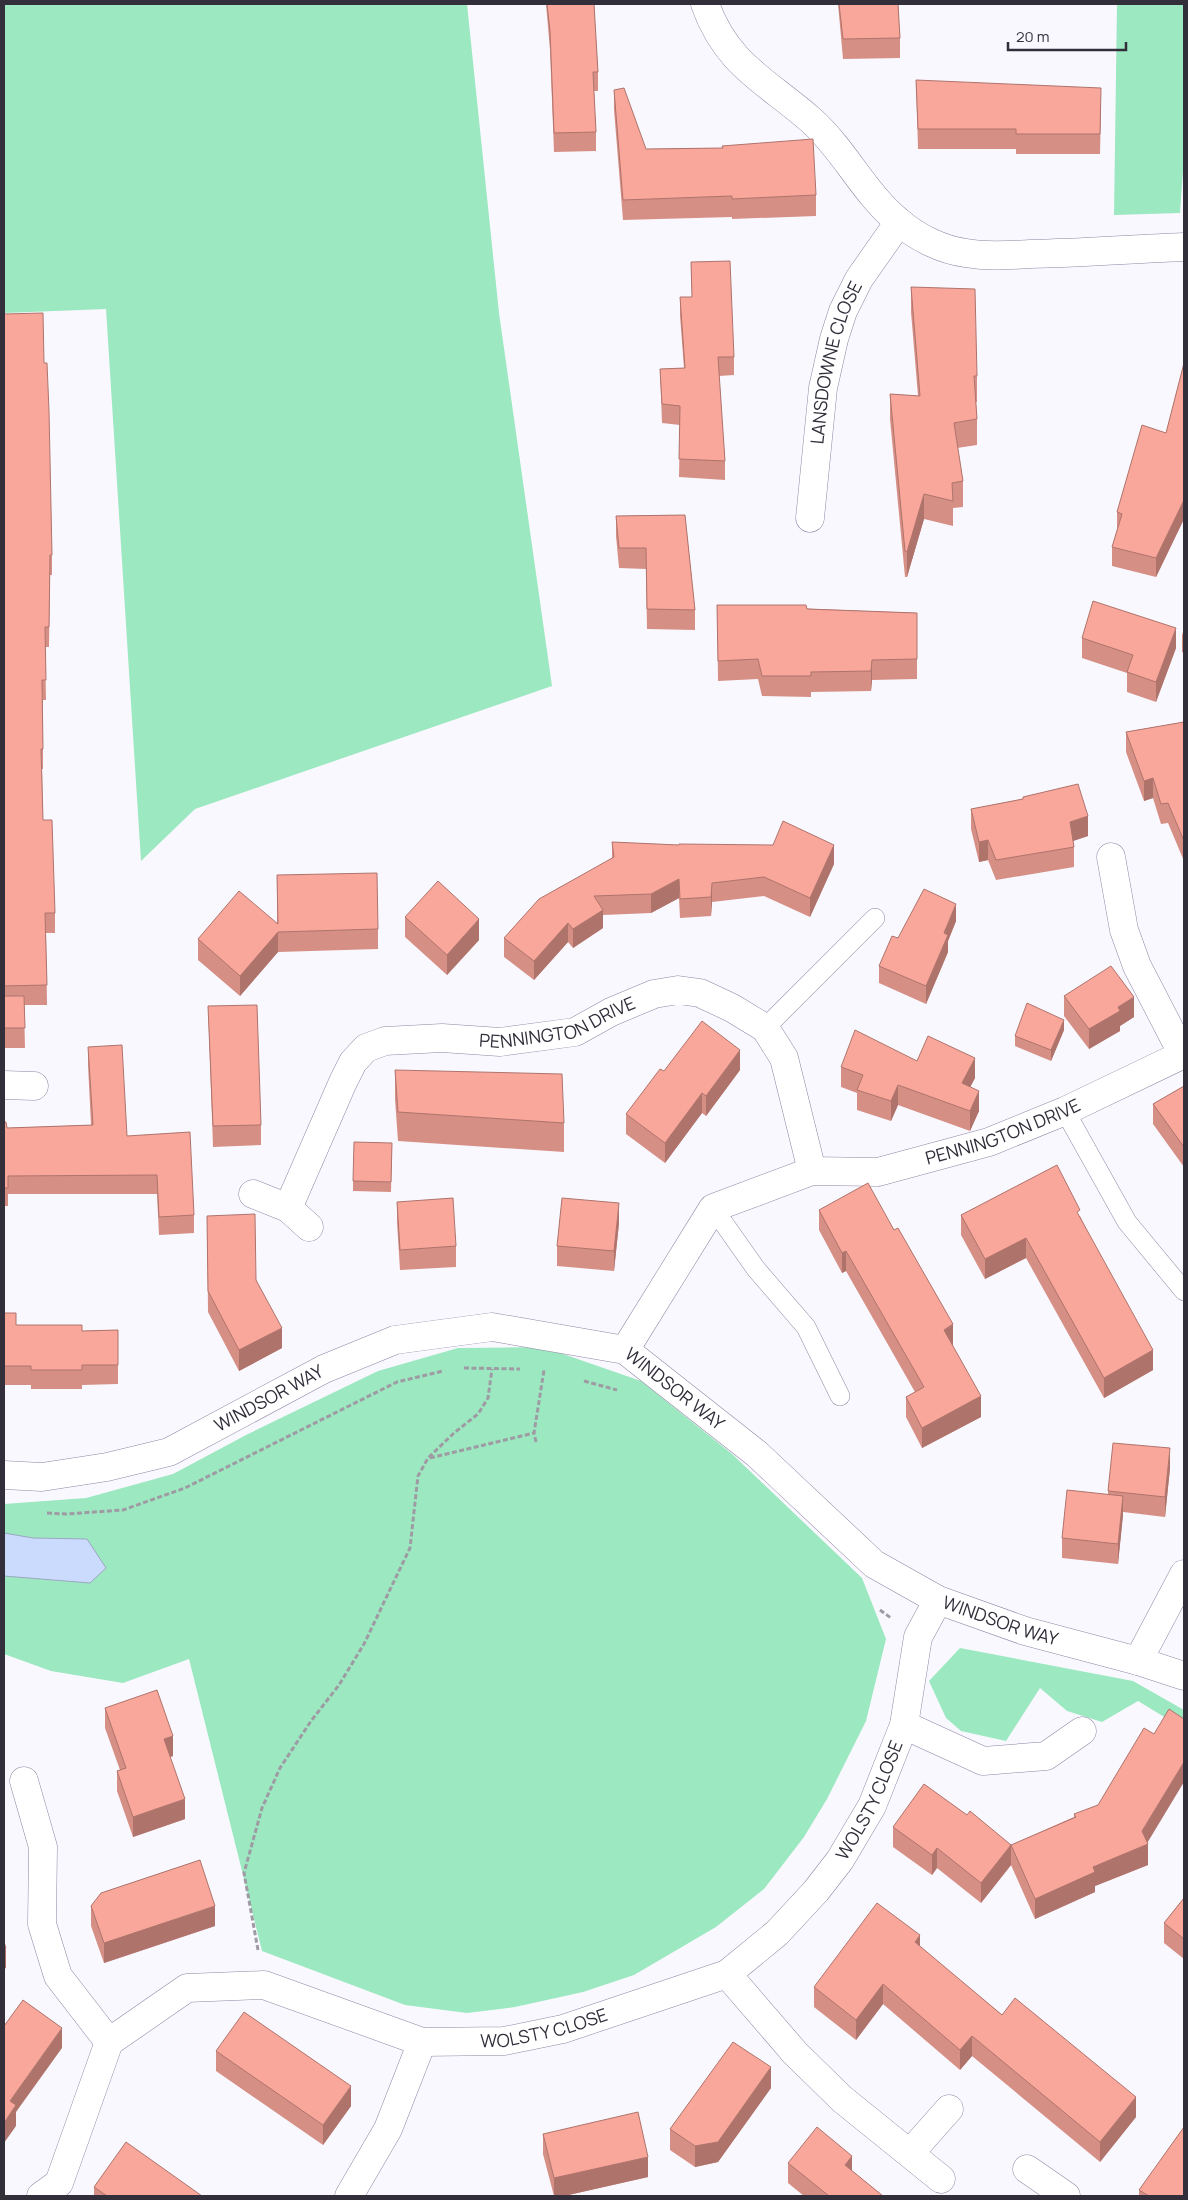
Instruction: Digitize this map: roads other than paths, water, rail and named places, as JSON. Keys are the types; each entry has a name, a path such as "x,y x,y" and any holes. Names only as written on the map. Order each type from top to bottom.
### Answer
{"street":[{"path":"705,4 724,44 735,57 756,77 833,141 877,200 899,222 944,248 985,255 1061,254 1184,246"},
{"name":"LANSDOWNE CLOSE","path":"810,518 823,388 834,339 843,310 859,279 899,222"},
{"path":"1111,857 1124,930 1137,966 1183,1054"},
{"name":"PENNINGTON DRIVE","path":"288,1208 343,1082 353,1062 366,1048 385,1041 442,1038 500,1042 575,1032 611,1012 654,994 678,990 700,994 732,1008 765,1028 784,1058 812,1171"},
{"name":"PENNINGTON DRIVE","path":"713,1208 812,1171 878,1172 989,1142 1065,1111 1183,1054"},
{"path":"4,1085 34,1086"},
{"path":"253,1194 288,1208 309,1227"},
{"path":"626,1350 713,1208"},
{"name":"WINDSOR WAY","path":"4,1475 42,1477 106,1467 169,1452 324,1369 395,1340 492,1327 626,1350 757,1454 874,1564 938,1600 1026,1631 1138,1661 1184,1676"},
{"path":"1138,1661 1184,1574"},
{"name":"WOLSTY CLOSE","path":"110,2042 187,1988 264,1985 422,2042 504,2041 562,2029 727,1974 777,1933 816,1891 840,1860 872,1806 904,1725 918,1638 938,1600"},
{"path":"904,1725 983,1761 1046,1756 1082,1731"},
{"path":"24,1781 43,1847 42,1924 58,1976 110,2042 59,2183 41,2196"},
{"path":"727,1974 795,2053 842,2099 941,2179"},
{"path":"349,2196 388,2129 422,2042"},
{"path":"910,2153 949,2109"},
{"path":"1027,2169 1066,2196"}],"lane":[{"path":"765,1028 875,918"},
{"path":"1065,1111 1127,1222 1184,1291"},
{"path":"713,1208 756,1269 806,1328 840,1396"}],"water":[{"path":"4,1533 33,1538 87,1539 106,1568 90,1583 4,1576"}]}
